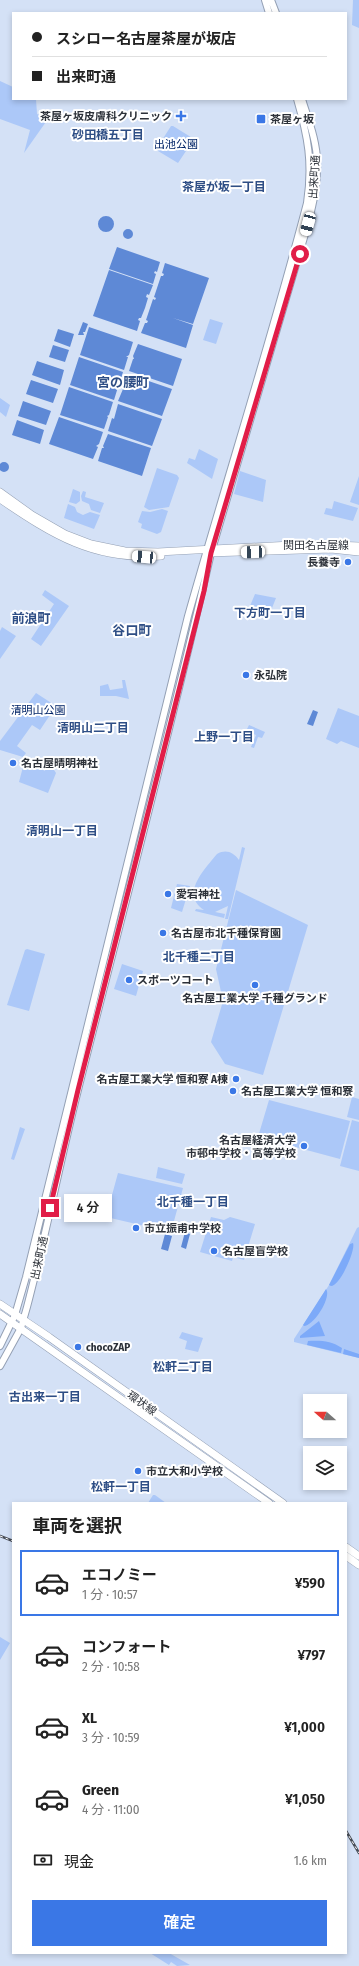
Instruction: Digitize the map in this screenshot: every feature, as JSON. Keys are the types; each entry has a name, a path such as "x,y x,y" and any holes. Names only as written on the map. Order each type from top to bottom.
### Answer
{"main road":[{"path":"265,0 269,12"},
{"path":"272,0 276,12"},
{"name":"出来町通","path":"0,1366 21,1328 24,1319 76,1097 204,591 209,551 307,203 311,172 309,145 298,100"},
{"name":"出来町通","path":"0,1346 15,1315 26,1277 183,636 298,262 314,202 318,162 313,137 302,100"},
{"name":"関田名古屋線","path":"0,492 48,524 91,544 125,551 158,552 331,549 359,552"},
{"name":"関田名古屋線","path":"0,498 46,530 88,548 121,556 144,557 310,544 359,546"},
{"name":"環状線","path":"0,1304 15,1315 24,1319 282,1502"},
{"name":"環状線","path":"0,1314 268,1502"},
{"path":"347,1548 359,1556"},
{"path":"347,1557 359,1565"}],"green space":[{"path":"353,0 359,0 359,28 352,25"},
{"path":"0,81 12,87 12,100 36,100 37,114 48,119 24,153 30,130 0,119"},
{"name":"出池公園","path":"171,126 194,139 178,163 158,151 157,148"},
{"path":"210,319 223,323 216,344 203,340"},
{"path":"0,398 10,405 6,417 0,412"},
{"path":"199,449 218,459 212,479 187,463 189,458 195,460"},
{"path":"157,468 177,475 179,478 169,507 149,510 144,507"},
{"path":"240,471 266,480 263,502 234,494"},
{"path":"359,476 359,505 350,502"},
{"path":"73,489 80,492 80,501 76,504 69,502"},
{"path":"83,491 86,492 85,497 104,503 100,513 91,510 89,504 82,501 81,496"},
{"path":"334,501 358,508 353,521 324,514 326,508 332,509"},
{"path":"68,504 75,507 77,512 83,515 90,512 100,515 94,529 64,518"},
{"path":"162,509 168,511 161,532 157,534 141,528 142,524 138,522 142,511 150,512"},
{"path":"45,590 69,606 41,646 31,639 54,604 42,595"},
{"path":"255,594 276,598 270,613 250,606"},
{"path":"2,627 16,636 0,659 0,631"},
{"path":"122,680 125,680 129,699 116,696 100,696 100,686 108,684 110,690 123,688"},
{"name":"清明山公園","path":"36,693 56,706 40,730 32,725 17,746 26,753 23,757 0,750 0,741"},
{"path":"338,708 359,716 359,748 341,741 337,744 326,739"},
{"path":"249,725 265,732 262,738 258,737 254,748 251,747 256,735 246,731"},
{"path":"26,762 54,770 56,773 48,793 19,782 24,763"},
{"path":"242,847 245,848 228,919 225,919 228,906 215,912 225,914 224,918 195,911 196,909 204,910 197,904 194,897 194,889 206,867 220,852 232,853 239,860"},
{"path":"177,884 190,886 182,912 171,908"},
{"name":"名古屋工業大学 千種グランド","path":"236,890 308,925 263,1075 225,1064 211,1042 223,1001 216,969"},
{"path":"27,949 45,954 29,1011 7,1005 25,950"},
{"name":"スポーツコート","path":"122,964 143,971 136,996 114,989"},
{"path":"352,1097 359,1099 359,1120 347,1117"},
{"path":"269,1100 350,1121 340,1159 258,1137"},
{"path":"352,1120 359,1122 359,1171 340,1166"},
{"path":"20,1127 25,1129 14,1160 11,1159"},
{"path":"158,1167 185,1174 182,1184 156,1178"},
{"path":"118,1173 183,1188 171,1232 106,1217"},
{"path":"211,1217 224,1220 230,1217 255,1224 244,1260 233,1257 232,1261 200,1252"},
{"path":"359,1227 359,1358 294,1342 294,1339 329,1285 357,1228"},
{"path":"182,1332 203,1338 198,1352 185,1349 187,1341 179,1338"},
{"path":"153,1495 155,1495 165,1502 149,1502"},
{"path":"0,1637 10,1643 0,1660"},
{"path":"152,1954 171,1954 190,1965 177,1966 171,1962 169,1965"}],"shaded area":[{"path":"106,216 112,218 114,224 112,230 106,232 100,230 98,224 100,218"},
{"path":"126,229 130,229 132,230 132,238 126,239 123,236 123,232"},
{"path":"117,247 160,262 157,272 155,271 154,273 156,274 153,284 109,269"},
{"path":"165,263 209,278 193,324 173,318 193,325 186,348 141,333 145,323 148,321 146,320 153,299 155,300 156,298 154,297 161,276 164,274 162,273"},
{"path":"109,270 153,285 149,295 147,294 146,297 148,298 145,308 101,293"},
{"path":"101,293 145,308 141,318 138,320 140,321 137,331 93,316"},
{"path":"83,322 88,324 85,332 83,332 84,335 78,335"},
{"path":"89,327 133,342 129,355 126,357 128,357 124,370 80,355"},
{"path":"58,329 74,334 70,347 54,341"},
{"path":"138,344 182,359 173,386 129,371"},
{"path":"53,345 69,350 65,362 49,357"},
{"path":"79,357 123,372 119,385 117,384 118,387 114,400 70,385"},
{"path":"37,361 64,370 60,385 32,375"},
{"path":"128,374 172,389 162,416 118,401 125,387 123,386"},
{"path":"31,380 58,389 53,403 26,394"},
{"path":"69,387 113,402 109,415 107,416 104,429 60,415"},
{"path":"23,401 51,411 46,425 18,416"},
{"path":"118,404 162,419 152,446 108,431 112,418 114,419"},
{"path":"59,417 103,432 99,444 96,446 98,447 93,459 49,444"},
{"path":"17,420 44,430 40,444 12,435"},
{"path":"108,434 151,448 142,476 98,461"},
{"path":"2,462 6,462 8,463 8,471 2,472 -1,469 -1,465"},
{"path":"313,710 318,712 313,726 307,724"},
{"path":"185,1232 190,1234 186,1249 181,1247"},
{"path":"165,1234 172,1236 168,1251 161,1249"},
{"path":"353,1243 350,1260 343,1274 335,1284 331,1286 329,1285 350,1244"},
{"path":"326,1289 326,1298 321,1310 308,1325 304,1326 303,1325"},
{"path":"319,1321 325,1336 300,1338 300,1336"},
{"path":"308,1341 330,1342 342,1348 341,1353 307,1345"},
{"path":"344,1349 359,1354 359,1358 343,1354"}],"railway":[{"path":"0,1536 12,1541"},
{"path":"347,1833 359,1853"}],"place":[{"name":"茶屋ヶ坂皮膚科クリニック","path":"181,116"},
{"name":"茶屋ヶ坂","path":"261,119"},
{"name":"長養寺","path":"348,562"},
{"name":"永弘院","path":"246,675"},
{"name":"名古屋晴明神社","path":"13,763"},
{"name":"愛宕神社","path":"168,894"},
{"name":"名古屋市北千種保育園","path":"163,933"},
{"name":"スポーツコート","path":"129,980"},
{"name":"名古屋工業大学 千種グランド","path":"255,985"},
{"name":"名古屋工業大学 恒和寮 A棟","path":"236,1079"},
{"name":"名古屋工業大学 恒和寮","path":"233,1091"},
{"name":"名古屋経済大学 市邨中学校・高等学校","path":"304,1146"},
{"name":"市立振甫中学校","path":"136,1228"},
{"name":"名古屋盲学校","path":"214,1251"},
{"name":"chocoZAP","path":"78,1347"},
{"name":"市立大和小学校","path":"138,1471"}],"district":[{"name":"砂田橋五丁目","path":"108,135"},
{"name":"茶屋が坂一丁目","path":"224,187"},
{"name":"宮の腰町","path":"123,382"},
{"name":"下方町一丁目","path":"270,613"},
{"name":"前浪町","path":"31,618"},
{"name":"谷口町","path":"132,630"},
{"name":"清明山二丁目","path":"93,728"},
{"name":"上野一丁目","path":"224,737"},
{"name":"清明山一丁目","path":"62,831"},
{"name":"北千種二丁目","path":"199,957"},
{"name":"北千種一丁目","path":"193,1202"},
{"name":"松軒二丁目","path":"183,1367"},
{"name":"古出来一丁目","path":"45,1397"},
{"name":"松軒一丁目","path":"121,1487"}],"route":[{"path":"50,1208 78,1090 134,872 150,800 204,591 211,553 300,254"}]}
